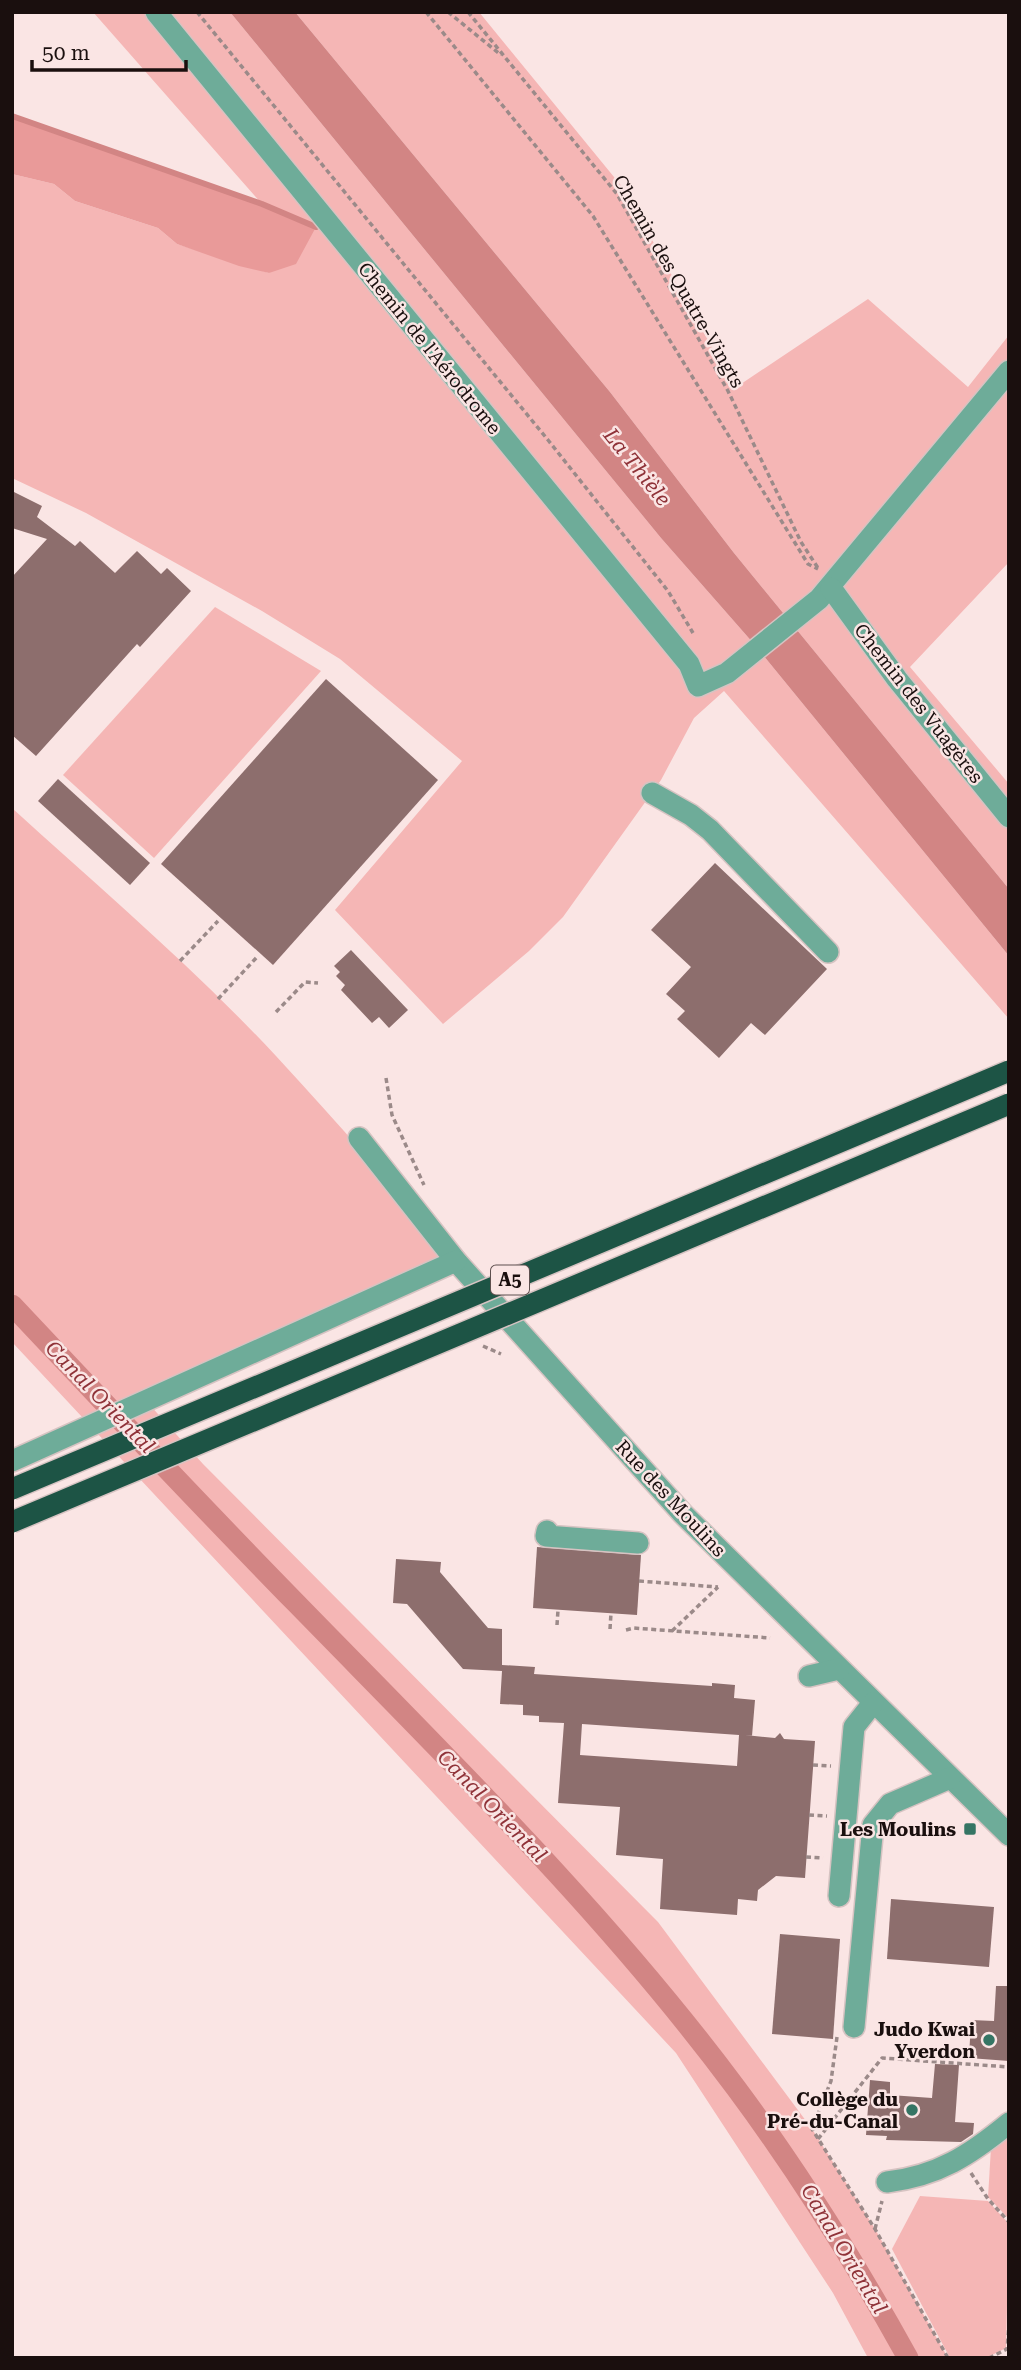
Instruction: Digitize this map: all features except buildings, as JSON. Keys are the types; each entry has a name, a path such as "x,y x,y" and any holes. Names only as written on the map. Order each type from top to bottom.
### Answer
{"highway":[{"name":"A5","path":"12,1489 1009,1071"},
{"name":"A5","path":"12,1522 1009,1104"}],"street":[{"name":"Chemin de l'Aérodrome","path":"156,12 690,664 698,686 727,673 823,585"},
{"path":"823,585 1009,371"},
{"name":"Chemin des Vuagères","path":"823,585 1009,817"},
{"path":"652,793 691,815 710,830 828,952"},
{"name":"Rue des Moulins","path":"359,1138 456,1261 683,1514 1009,1835"},
{"path":"12,1461 142,1405 456,1261"},
{"path":"547,1531 546,1535 638,1543"},
{"path":"809,1676 839,1669"},
{"path":"839,1896 854,1727 873,1703"},
{"path":"854,2027 873,1825 890,1804 950,1778"},
{"path":"887,2182 917,2178 962,2159 1009,2123"}],"path":[{"path":"197,12 582,483 668,591 693,634"},
{"path":"426,12 593,216 823,585"},
{"path":"448,12 507,60"},
{"name":"Chemin des Quatre-Vingts","path":"468,12 617,194 728,391 823,585"},
{"path":"180,961 218,920"},
{"path":"218,999 257,957"},
{"path":"276,1012 305,982 318,983"},
{"path":"386,1078 392,1115 425,1188"},
{"path":"639,1580 718,1587 672,1630"},
{"path":"557,1625 558,1609"},
{"path":"610,1629 611,1613"},
{"path":"626,1630 672,1630 770,1638"},
{"path":"813,1765 826,1766"},
{"path":"809,1815 822,1816"},
{"path":"806,1857 819,1858"},
{"path":"854,2027 836,2037 831,2081 812,2129 874,2229 947,2358"},
{"path":"818,2139 882,2058 1009,2067"},
{"path":"962,2159 988,2199 1009,2222"},
{"path":"874,2229 887,2182"},
{"path":"989,2358 1007,2349 1009,2325"}],"shaded area":[{"path":"93,12 230,12 661,538 754,644 1009,956 1009,1019 724,691 694,718 661,780 563,917 529,951 443,1024 335,910 462,761 340,659 262,611 86,513 12,478 12,174 54,184 75,201 158,228 177,244 269,273 316,227 262,204"},
{"path":"295,12 479,12 623,188 735,388 868,299 968,387 1009,335 1009,562 910,667 1009,784 1009,889 734,553 610,392"},
{"path":"12,116 262,204 316,227 296,264 269,273 239,266 177,244 158,228 75,201 54,184 12,174"},
{"path":"215,607 321,671 154,858 63,775"},
{"path":"12,808 147,929 245,1023 345,1132 456,1261 148,1403 203,1464 658,1922 812,2129 875,2229 948,2358 868,2358 833,2293 676,2053 12,1342"},
{"path":"1009,2133 1009,2219 988,2197 991,2148"},
{"path":"920,2196 988,2201 1009,2224 1006,2348 986,2358 950,2358 892,2249"}],"water":[{"name":"La Thièle","path":"230,12 295,12 610,392 734,553 1009,889 1009,956 754,644 661,538"}],"waterway":[{"path":"12,116 262,204 316,227"},
{"name":"Canal Oriental","path":"12,1305 224,1529 468,1779 634,1960 686,2023 783,2153 848,2254 908,2358"}],"place":[{"name":"Les Moulins","path":"970,1829"},
{"name":"Judo Kwai Yverdon","path":"989,2040"},
{"name":"Collège du Pré-du-Canal","path":"912,2110"}]}
